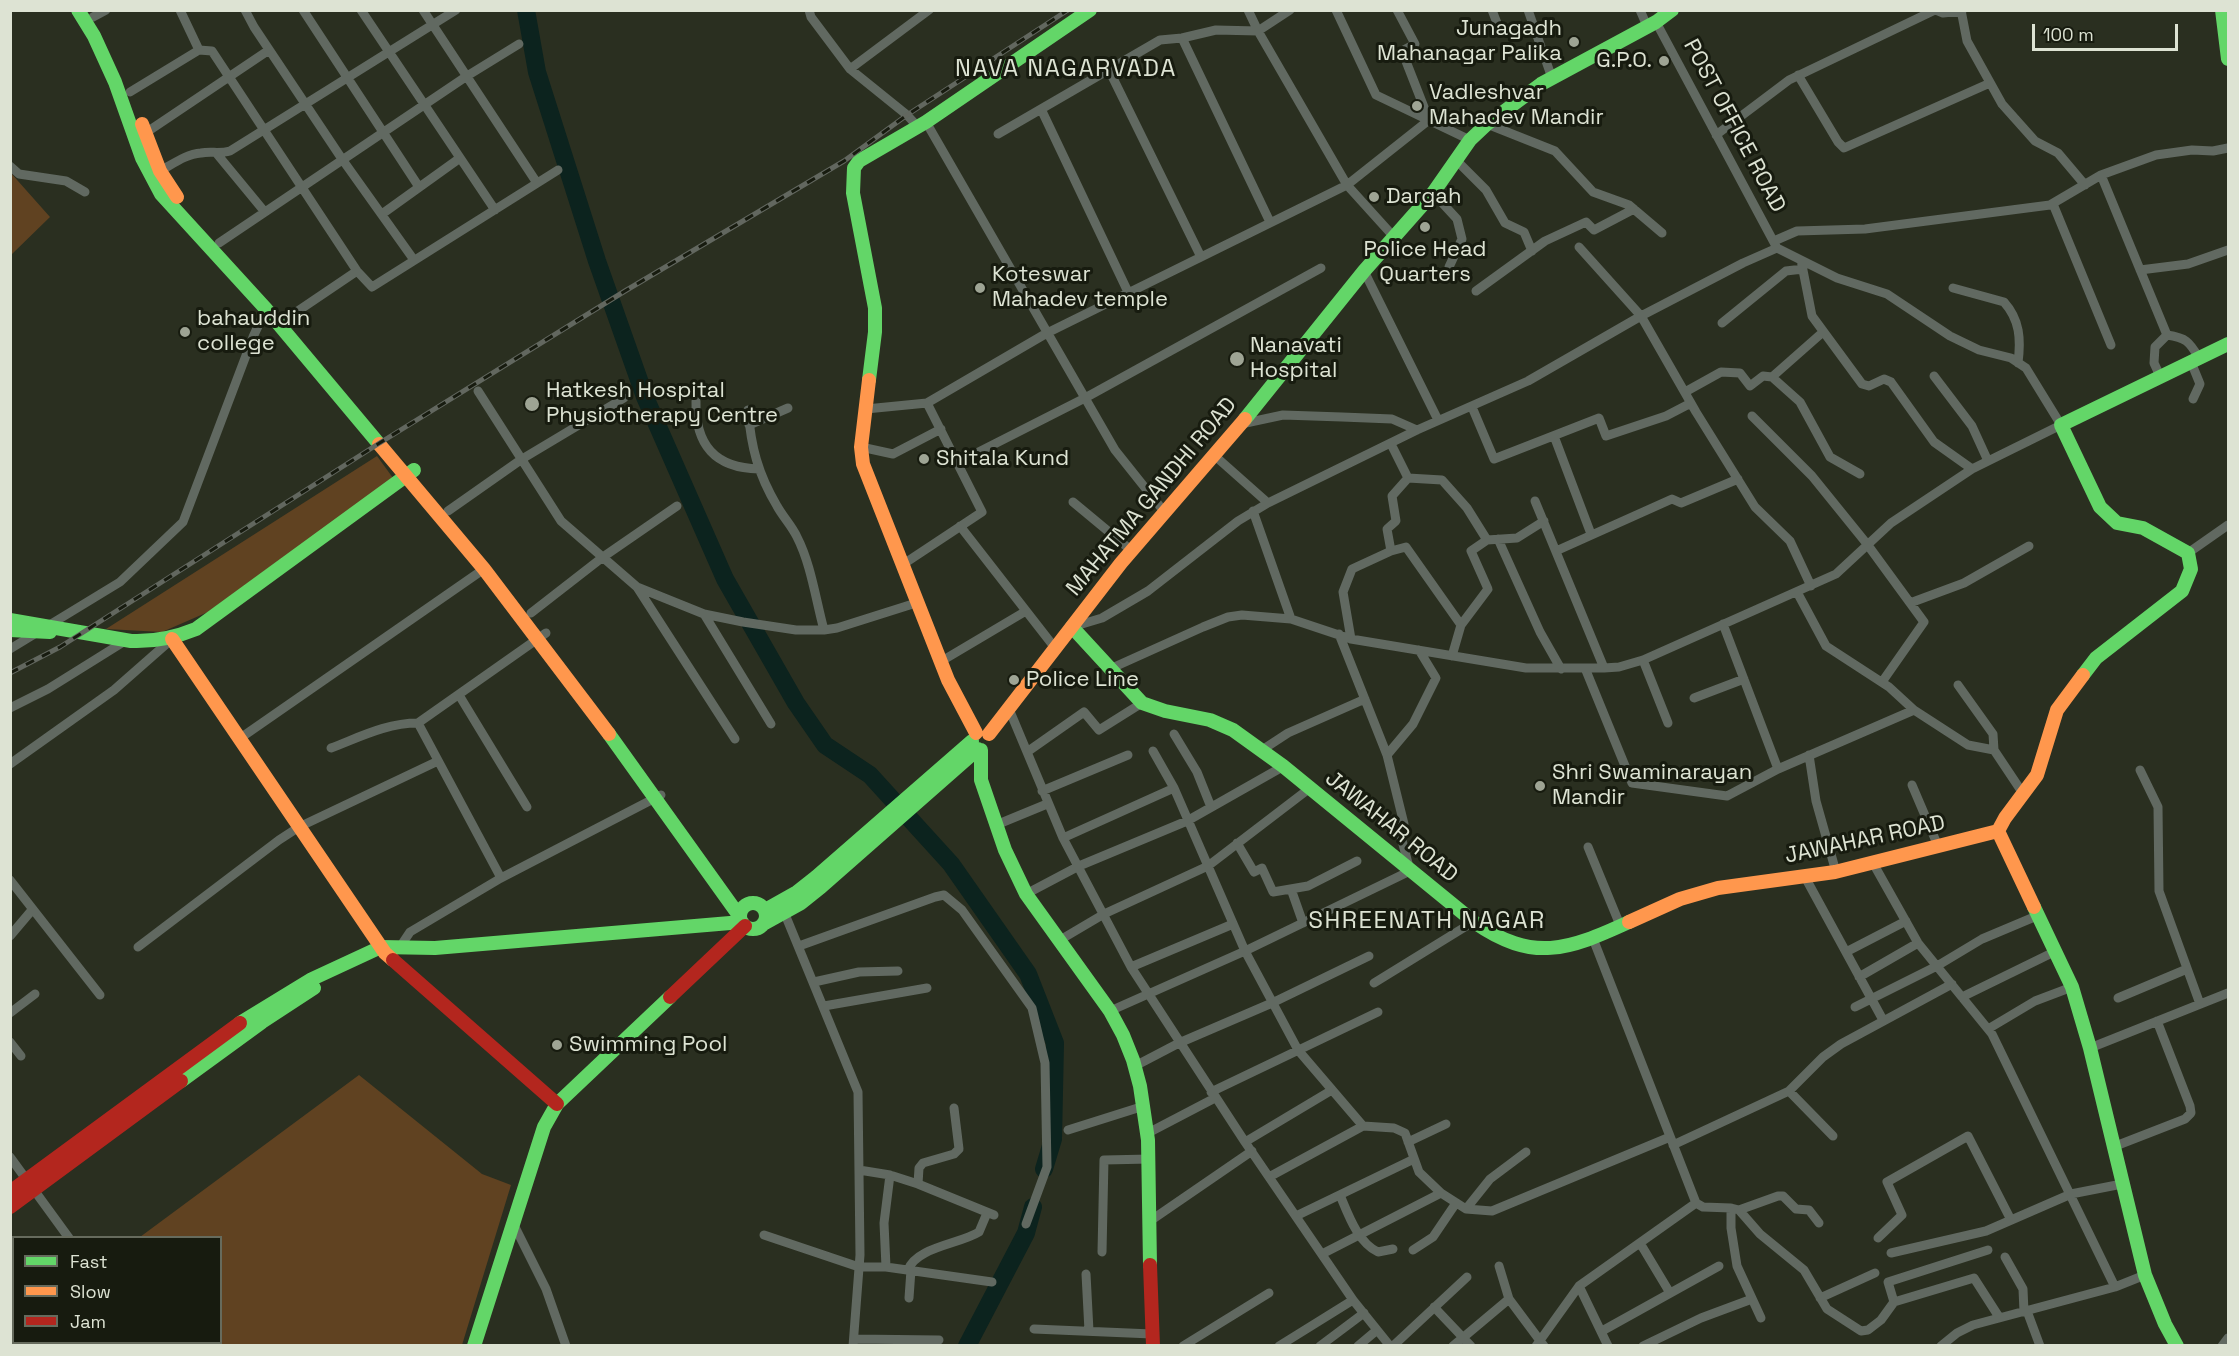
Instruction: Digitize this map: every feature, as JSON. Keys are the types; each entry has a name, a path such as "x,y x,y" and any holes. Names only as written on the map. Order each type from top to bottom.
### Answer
{"main road":[{"path":"78,10 94,36 142,138 171,190 286,319 411,473 484,569 542,636 710,865 742,918 755,929 763,924 765,910 757,903 752,903 742,918 557,1104 544,1127 474,1346"},
{"path":"1090,10 922,124 859,160 854,168 853,193 875,308 875,332 861,447 863,465 916,603 940,662 979,742 981,780 1005,850 1026,894 1118,1023 1135,1066 1144,1106 1150,1159 1152,1340"},
{"name":"MAHATMA GANDHI ROAD","path":"763,924 819,882 935,782 979,742 1009,709 1132,551 1215,456 1364,271 1432,193 1470,140 1487,124 1541,84 1651,24 1672,10"},
{"path":"2222,10 2229,59"},
{"path":"99,12 130,92 142,138 142,158 161,194 266,309 317,372 448,511 531,613 542,636"},
{"path":"2177,1346 2145,1275 2090,1048 2072,987 1998,831 2037,775 2057,710 2096,658 2182,591 2191,569 2188,553 2143,528 2117,523 2100,507 2061,425 2229,344"},
{"path":"10,630 48,630 125,641 147,642 172,639 196,629 411,473"},
{"path":"10,620 33,622 48,630"},
{"path":"1072,627 1112,668 1133,696 1142,703"},
{"path":"172,639 299,827 391,948 557,1104"},
{"name":"JAWAHAR ROAD","path":"1142,703 1154,709 1203,717 1218,722 1284,766 1473,922 1514,944 1527,948 1552,948 1592,936 1683,897 1708,890 1836,872 1998,831"},
{"name":"MAHATMA GANDHI ROAD","path":"765,910 782,908"},
{"path":"10,1207 31,1184 262,1022 314,988 391,948 435,948 742,918"},
{"path":"10,1192 31,1184"}],"street":[{"path":"180,10 199,50"},
{"path":"245,10 342,159 414,260"},
{"path":"303,10 419,187"},
{"path":"362,10 495,210"},
{"path":"423,10 537,183"},
{"path":"160,171 190,155 230,151 456,10"},
{"path":"820,10 810,14 850,69 907,115 922,124 1115,450 1166,514"},
{"path":"850,69 929,10"},
{"path":"1248,10 1347,185 1394,237"},
{"path":"998,134 1160,40 1182,39 1216,30 1258,31 1290,10"},
{"path":"1336,10 1376,95 1470,140"},
{"path":"1397,10 1415,44 1402,51 1429,120"},
{"path":"1492,10 1497,23"},
{"path":"1528,10 1552,78"},
{"name":"POST OFFICE ROAD","path":"1640,10 1651,24 1716,135 1776,245"},
{"path":"1716,135 1798,75 1936,10 1943,13 1961,11 1967,41 2002,104 2035,141 2058,153 2085,185"},
{"path":"1182,39 1270,222"},
{"path":"219,243 467,76 519,45"},
{"path":"130,92 199,50 212,51 357,271 372,287 558,170"},
{"path":"142,138 269,50"},
{"path":"1109,70 1201,256"},
{"path":"1798,75 1838,142 1844,148 1990,83"},
{"path":"1041,109 1128,292"},
{"path":"866,409 927,403 1047,333 1347,185 1429,120"},
{"path":"1487,124 1555,151 1593,192 1629,205 1662,233"},
{"path":"1072,627 1102,618 1154,587 1253,511 1417,430 1472,407 1551,369 1641,316 1743,263 1797,231 1865,229 2053,204 2101,175 2156,155 2229,148"},
{"path":"217,154 264,211"},
{"path":"382,214 460,158"},
{"path":"1456,160 1486,190 1505,223 1524,232 1532,251"},
{"path":"10,166 19,174 66,181 85,192"},
{"path":"2101,175 2167,335"},
{"path":"1432,193 1457,219 1462,239 1449,267"},
{"path":"2053,204 2111,345"},
{"path":"1476,291 1545,242 1586,222 1594,230 1634,209"},
{"path":"1112,668 1228,617 1261,615 1291,619 1351,639 1526,668 1619,667 1643,660 1836,574 1891,523 1972,469 2061,425 2026,368 2011,358 1978,350 1950,336 1887,294 1802,264 1776,245"},
{"path":"1579,247 1641,316 1755,507 1790,541 1811,586"},
{"path":"2140,270 2188,264 2229,250"},
{"path":"1722,323 1786,271 1802,264"},
{"path":"1802,264 1812,316 1862,384 1869,386 1884,379 1891,382 1934,442 1972,469"},
{"path":"957,463 1085,398 1321,268"},
{"path":"286,319 357,271"},
{"path":"1364,271 1438,420"},
{"path":"1953,288 2004,302 2019,327 2018,363"},
{"path":"10,649 48,630 120,582 183,522 253,337 266,309"},
{"path":"1772,377 1823,332"},
{"path":"2167,335 2183,338 2193,347 2200,384 2193,399"},
{"path":"2160,376 2154,363 2155,347 2167,335"},
{"path":"1685,392 1721,372 1740,373 1750,386 1763,376 1772,377 1800,402 1830,457 1860,474"},
{"path":"1934,376 1972,426 1988,461"},
{"path":"478,391 561,521 637,586 735,739"},
{"path":"448,511 522,459 624,398"},
{"path":"696,401 697,422 710,452 736,467 759,469"},
{"path":"902,565 982,512 927,403"},
{"path":"1472,407 1494,459 1599,418 1606,436 1666,416 1691,403"},
{"path":"749,425 788,408"},
{"path":"748,410 752,450 776,505 794,530 802,547 824,630"},
{"path":"1239,424 1283,415 1392,419 1417,430"},
{"path":"1752,416 1812,476 1867,544 1924,622 1882,682"},
{"path":"861,447 892,454 940,429"},
{"path":"1554,436 1591,534"},
{"path":"1390,444 1408,478"},
{"path":"1215,456 1268,503"},
{"path":"1408,478 1442,480 1467,507 1487,540"},
{"path":"1391,551 1387,529 1396,521 1392,496 1408,478"},
{"path":"1556,551 1672,499 1681,503 1738,479"},
{"path":"1535,501 1604,668"},
{"path":"1073,502 1132,551"},
{"path":"531,613 603,557 677,506"},
{"path":"1253,511 1291,619"},
{"path":"1452,656 1461,625 1488,589 1471,551 1487,540 1517,538 1544,521"},
{"path":"2188,553 2229,525"},
{"path":"960,526 1055,648"},
{"path":"1498,539 1540,632 1561,669"},
{"path":"1910,603 1964,583 2029,546"},
{"path":"1351,639 1343,592 1352,569 1391,551 1406,547 1461,625"},
{"path":"239,739 484,569"},
{"path":"637,586 704,614 796,630 824,630 916,603"},
{"path":"1797,592 1826,645 1882,682 1914,711 1968,745 1994,750"},
{"path":"940,662 1026,611"},
{"path":"704,614 771,724"},
{"path":"1724,624 1778,769"},
{"path":"1110,1011 1245,951 1410,871 1399,830 1404,824 1387,755 1338,634"},
{"path":"331,748 382,728 401,723 418,723 542,636"},
{"path":"10,765 114,690 172,639"},
{"path":"10,708 48,689 125,641"},
{"path":"1387,755 1413,724 1436,678 1419,650"},
{"path":"1643,660 1668,723"},
{"path":"1585,669 1632,783 1726,796 1778,769 1914,711"},
{"path":"1694,698 1744,679"},
{"path":"1958,685 1990,729 1995,740 1994,750 2024,795"},
{"path":"459,695 526,807"},
{"path":"1262,750 1287,733 1365,699"},
{"path":"1027,753 1084,712 1099,730 1142,703"},
{"path":"1009,709 1063,838 1131,967 1213,1095 1353,1300 1377,1330 1391,1346 1467,1276"},
{"path":"418,723 501,878"},
{"path":"1174,734 1197,772 1211,807"},
{"path":"1153,751 1174,788 1245,951 1298,1050 1363,1126"},
{"path":"1042,791 1128,755"},
{"path":"1809,755 1818,808 1836,872"},
{"path":"138,947 299,827 438,761"},
{"path":"1026,894 1079,866 1187,821 1284,766"},
{"path":"2140,770 2158,807 2159,891 2200,1004"},
{"path":"1912,784 1938,846"},
{"path":"1063,838 1174,788"},
{"path":"1060,940 1104,915 1208,866 1310,788"},
{"path":"391,948 410,932 501,878 659,796"},
{"path":"996,825 1047,804"},
{"path":"1238,843 1254,872 1262,868 1273,892 1308,886 1357,861"},
{"path":"1588,847 1620,925"},
{"path":"1873,863 1918,943 1988,1029 2115,1287"},
{"path":"1805,877 1883,1020"},
{"path":"10,880 100,995"},
{"path":"1291,889 1304,923"},
{"path":"799,946 935,897 944,896 953,901 969,919 1032,1008 1046,1063 1047,1167 1026,1224"},
{"path":"782,908 858,1092 859,1267 854,1342 939,1340"},
{"path":"10,936 32,910"},
{"path":"1855,1006 1937,966 1982,939 2039,915"},
{"path":"1846,952 1906,921"},
{"path":"1374,983 1473,922"},
{"path":"1131,967 1233,924"},
{"path":"1592,936 1696,1203 1703,1208 1735,1209 1783,1196 1796,1209 1809,1210 1819,1223"},
{"path":"1859,977 1918,943"},
{"path":"1962,997 2056,951"},
{"path":"1135,1066 1179,1042 1272,1003 1369,956"},
{"path":"2118,998 2187,969"},
{"path":"814,982 859,972 898,971"},
{"path":"1269,1177 1363,1126 1394,1128 1406,1133 1419,1172 1441,1193 1466,1209 1492,1211 1671,1141 1788,1091 1822,1057 1883,1020 1952,984"},
{"path":"1988,1029 2035,1001 2072,987"},
{"path":"824,1006 927,988"},
{"path":"2090,1048 2229,993"},
{"path":"10,1013 35,994"},
{"path":"1148,1133 1298,1050 1378,1012"},
{"path":"2113,1147 2185,1119 2191,1113 2157,1021"},
{"path":"12,1046 21,1056"},
{"path":"1245,1142 1332,1090"},
{"path":"1788,1091 1833,1136"},
{"path":"1068,1130 1144,1106"},
{"path":"918,1184 919,1168 923,1163 954,1154 959,1149 954,1108"},
{"path":"1408,1142 1446,1124"},
{"path":"1878,1238 1902,1215 1887,1182 1968,1136 2011,1220"},
{"path":"1150,1221 1251,1151"},
{"path":"1466,1209 1490,1179 1526,1152"},
{"path":"10,1157 68,1236"},
{"path":"1102,1252 1104,1160 1150,1159"},
{"path":"1296,1216 1414,1159"},
{"path":"859,1170 890,1175 918,1184 990,1214 979,1232 921,1255 910,1263 909,1298"},
{"path":"886,1267 884,1223 890,1175"},
{"path":"1891,1253 1986,1231 2071,1194 2122,1184"},
{"path":"1322,1254 1441,1193"},
{"path":"1340,1195 1351,1221 1373,1249 1378,1252 1393,1249"},
{"path":"1413,1250 1432,1237 1456,1203"},
{"path":"1499,1266 1509,1299 1540,1343 1579,1286 1696,1203"},
{"path":"1735,1209 1760,1234 1804,1270 1827,1309 1861,1331 1868,1330 1881,1320 1894,1302 1974,1278 1999,1317"},
{"path":"1735,1209 1731,1228 1737,1266 1761,1318"},
{"path":"513,1223 546,1289 566,1346"},
{"path":"764,1234 859,1267 886,1267 992,1282"},
{"path":"1640,1243 1670,1293"},
{"path":"1894,1302 1888,1282 1988,1250"},
{"path":"2005,1257 2023,1289 2025,1311 2040,1346"},
{"path":"1602,1332 1719,1266"},
{"path":"1820,1298 1875,1273"},
{"path":"1086,1274 1089,1331"},
{"path":"1941,1346 1956,1333 1973,1325 2115,1287 2145,1275"},
{"path":"1579,1286 1608,1346"},
{"path":"1183,1346 1269,1293"},
{"path":"1453,1346 1509,1299"},
{"path":"1643,1346 1701,1318 1752,1299"},
{"path":"1279,1346 1353,1300"},
{"path":"1434,1307 1471,1346"},
{"path":"1320,1346 1364,1313"},
{"path":"1034,1329 1089,1331 1152,1340"},
{"path":"1358,1346 1377,1330"},
{"path":"2222,1346 2229,1338"}],"shaded area":[{"path":"10,172 50,217 11,255 10,255"},
{"path":"377,456 393,478 208,612 162,632 106,629"},
{"path":"359,1075 482,1174 511,1185 462,1345 161,1345 160,1344 222,1344 222,1236 141,1236"}],"waterway":[{"path":"526,10 537,72 597,261 645,397 725,579 796,703 825,745 870,775 951,864 1028,974 1055,1043 1053,1139 1044,1169"},
{"path":"967,1346 1026,1233 1033,1207"}],"railway":[{"path":"10,673 60,647 378,444 625,291 844,161 907,115 1068,10"}],"traffic: fast":[{"path":"78,10 94,36 115,82 142,158 161,194 266,309 379,444"},
{"path":"869,380 875,332 875,308 853,193 854,168 859,161 926,122 1090,10"},
{"path":"1245,419 1364,271 1433,193 1470,140 1487,124 1541,84 1656,22 1672,10"},
{"path":"2222,10 2228,59"},
{"path":"2083,675 2096,658 2182,591 2191,569 2188,553 2143,528 2117,523 2100,507 2061,425 2228,344"},
{"path":"10,620 131,641 156,640 188,632 196,629 414,470"},
{"path":"1072,627 1142,703 1165,711 1210,720 1233,730 1283,766 1474,922 1495,935 1515,943 1551,948 1587,940 1629,922"},
{"path":"10,630 50,632"},
{"path":"609,734 740,917"},
{"path":"765,910 797,892 816,877 972,741"},
{"path":"763,924 801,903 821,887 978,749"},
{"path":"981,750 981,780 1005,850 1026,894 1110,1011 1133,1060 1140,1086 1148,1140 1150,1265"},
{"path":"753,903 762,907 766,916 762,925 753,929 744,925 740,916 744,907 753,903"},
{"path":"2034,907 2072,987 2090,1048 2145,1275 2165,1324 2177,1346"},
{"path":"240,1023 312,979 381,947 435,948 742,922"},
{"path":"181,1081 262,1022 314,988"},
{"path":"474,1346 544,1127 557,1104 670,997"}],"traffic: slow":[{"path":"142,124 160,171 177,197"},
{"path":"869,380 861,447 863,464 948,680 976,733"},
{"path":"989,734 1121,563 1245,419"},
{"path":"379,444 484,569 609,734"},
{"path":"172,639 385,953 393,960"},
{"path":"2034,907 1998,831 2037,775 2057,710 2083,675"},
{"path":"1629,922 1680,899 1718,888 1835,872 1998,831"}],"traffic: jam":[{"path":"670,997 745,926"},
{"path":"393,960 557,1104"},
{"path":"10,1192 240,1023"},
{"path":"10,1207 181,1081"},
{"path":"1150,1265 1153,1346"}],"place":[{"name":"Junagadh Mahanagar Palika","path":"1574,42"},
{"name":"G.P.O.","path":"1664,61"},
{"name":"Vadleshvar Mahadev Mandir","path":"1417,106"},
{"name":"Dargah","path":"1374,197"},
{"name":"Police Head Quarters","path":"1425,227"},
{"name":"Koteswar Mahadev temple","path":"980,288"},
{"name":"bahauddin college","path":"185,332"},
{"name":"Nanavati Hospital","path":"1237,359"},
{"name":"Hatkesh Hospital Physiotherapy Centre","path":"532,404"},
{"name":"Shitala Kund","path":"924,459"},
{"name":"Police Line","path":"1014,680"},
{"name":"Shri Swaminarayan Mandir","path":"1540,786"},
{"name":"Swimming Pool","path":"557,1045"}],"district":[{"name":"NAVA NAGARVADA","path":"1066,69"},
{"name":"SHREENATH NAGAR","path":"1427,921"}]}
